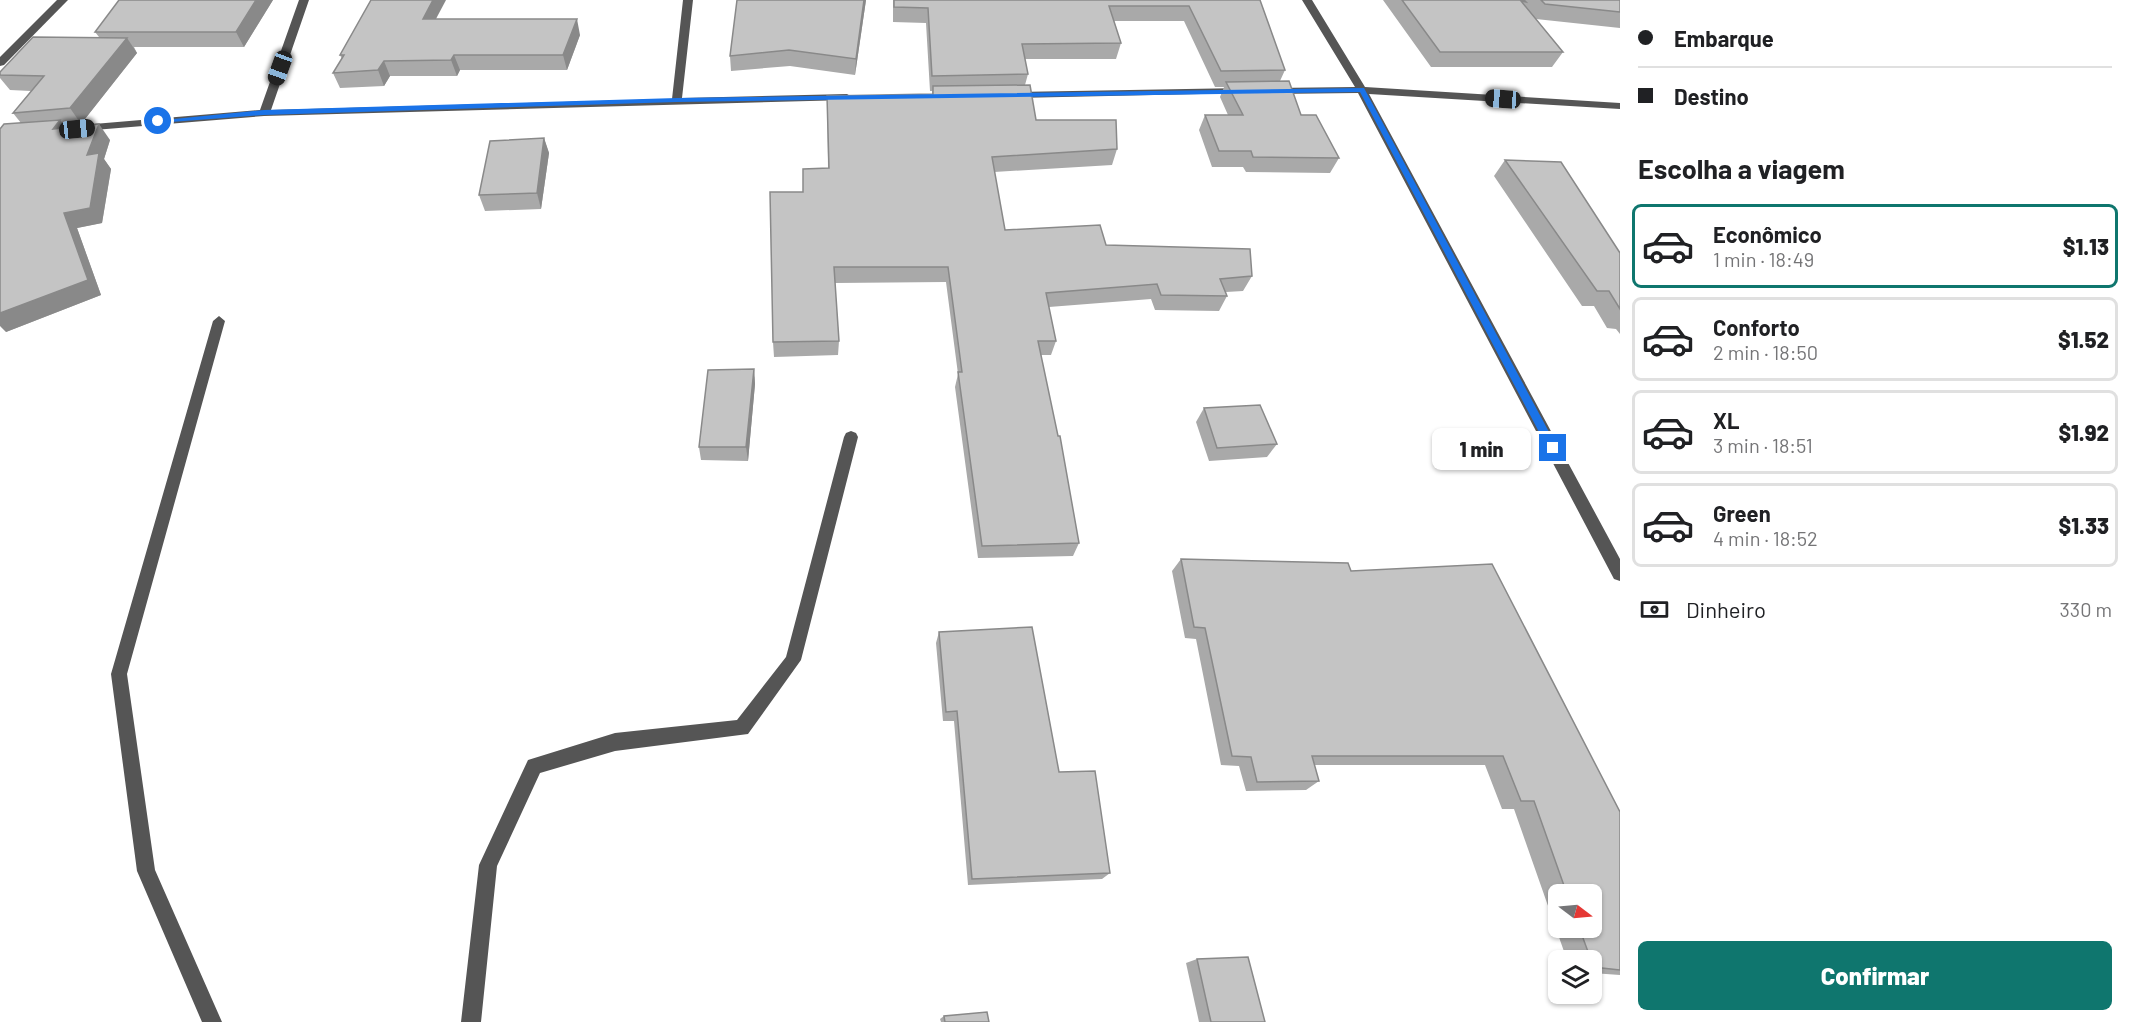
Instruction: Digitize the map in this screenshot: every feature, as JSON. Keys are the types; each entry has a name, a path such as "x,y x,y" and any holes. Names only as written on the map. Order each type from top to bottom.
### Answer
{"street":[{"path":"0,63 63,0"},
{"path":"264,112 304,0"},
{"path":"677,100 688,0"},
{"path":"1307,0 1362,90 1620,574"},
{"path":"996,95 1362,90 1620,106"},
{"path":"71,129 264,112 854,97"},
{"path":"212,1022 146,871 119,674 219,321"},
{"path":"471,1022 488,865 534,766 615,742 742,728 793,660 851,437"}],"building":[{"path":"119,0 256,0 236,32 95,32"},
{"path":"371,0 433,0 423,19 577,19 563,55 454,55 451,60 384,61 378,70 333,73 344,55 340,55"},
{"path":"737,0 864,0 856,59 789,50 730,56"},
{"path":"894,0 1260,0 1285,70 1221,71 1189,6 1109,6 1121,43 1022,44 1028,74 932,76 928,8 894,7"},
{"path":"1402,0 1524,0 1526,2 1521,1 1563,52 1440,52"},
{"path":"1541,0 1620,0 1620,12 1545,4"},
{"path":"33,37 127,38 70,108 13,113 44,76 0,75 0,72"},
{"path":"1289,81 1301,115 1316,115 1339,158 1253,157 1251,151 1219,151 1205,115 1243,115 1226,82"},
{"path":"1030,85 1036,120 1116,120 1117,149 992,157 1005,230 1100,225 1106,245 1250,249 1252,276 1220,279 1227,296 1161,295 1157,284 1046,293 1056,341 1038,341 1058,436 1060,436 1079,543 982,546 958,372 962,372 948,267 834,267 839,341 773,342 770,192 803,192 803,169 829,168 827,96 933,94 933,86"},
{"path":"60,120 53,129 99,124 87,155 99,153 90,208 64,213 88,280 0,313 0,129 4,124"},
{"path":"544,138 537,193 479,195 490,141"},
{"path":"1505,160 1561,162 1620,253 1620,309 1609,291 1597,291"},
{"path":"754,369 746,447 699,447 708,370"},
{"path":"1260,405 1277,444 1217,448 1204,408"},
{"path":"1181,559 1348,563 1351,571 1492,564 1620,812 1620,970 1602,968 1602,950 1587,950 1583,938 1602,938 1602,884 1563,884 1534,801 1521,801 1503,756 1312,756 1319,781 1257,782 1251,757 1232,756 1205,628 1194,627"},
{"path":"1032,627 1059,772 1095,771 1110,873 972,879 957,711 946,712 939,632"},
{"path":"1248,957 1265,1022 1211,1022 1197,959"},
{"path":"987,1012 989,1022 945,1022 944,1016"}],"route":[{"path":"158,121 264,112 677,100 1362,90 1553,448"}]}
